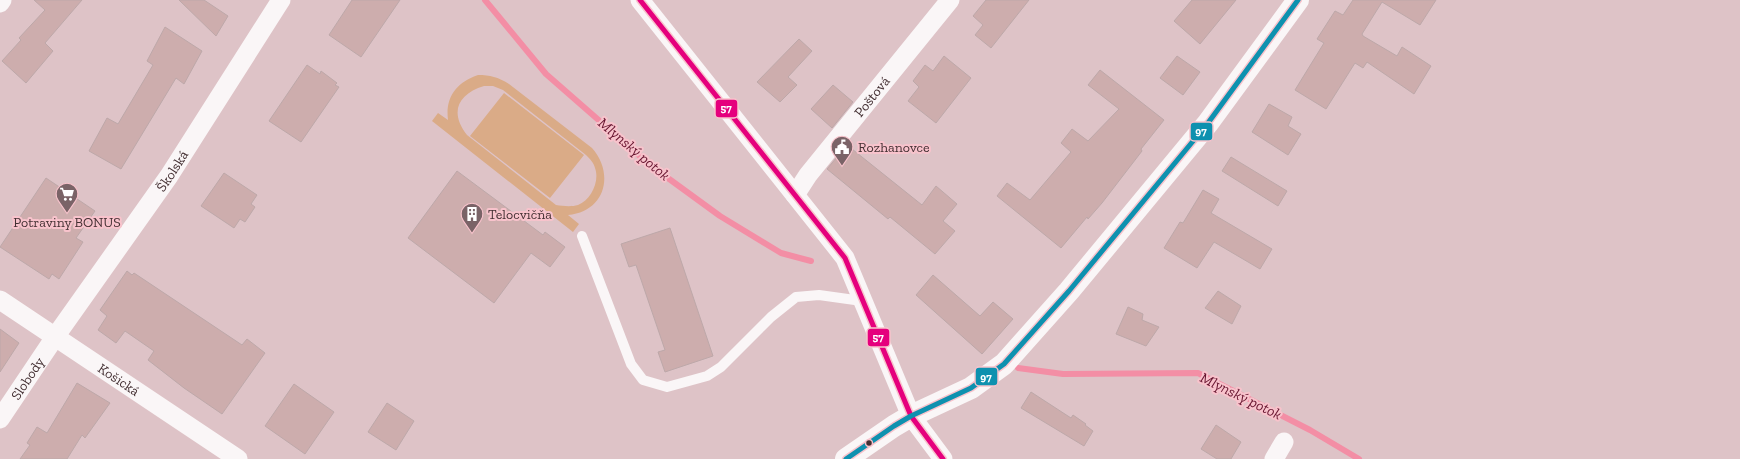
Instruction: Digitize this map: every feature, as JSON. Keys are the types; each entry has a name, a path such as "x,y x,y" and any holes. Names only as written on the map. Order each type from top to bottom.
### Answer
{"street":[{"name":"Školská","path":"55,337 169,176 281,0"},
{"path":"640,0 846,258 862,301 911,416 943,459"},
{"name":"Poštová","path":"795,195 808,175 950,0"},
{"path":"846,459 911,416 971,388 1004,364 1032,334 1208,123 1298,0"},
{"name":"Košická","path":"0,300 238,459"},
{"name":"Slobody","path":"0,419 55,337"},
{"path":"1274,459 1284,442"}],"lane":[{"path":"582,236 631,364 643,380 667,387 707,376 721,367 772,317 796,298 819,295 862,301"}],"shaded area":[{"path":"478,75 490,76 498,78 509,84 592,148 599,158 603,169 604,180 602,190 598,199 591,207 581,212 568,215 579,224 573,232 432,121 438,113 448,120 448,104 454,92 458,86","holes":["484,86 493,86 503,90 592,161 596,173 595,184 590,195 583,203 573,206 556,205 467,135 461,127 458,119 459,105 462,99 475,89"]},
{"path":"504,93 584,155 550,198 470,136"}],"building":[{"path":"34,0 82,0 45,43 53,51 26,83 2,61 21,40 19,38 45,10"},
{"path":"179,0 204,0 228,16 216,36"},
{"path":"352,0 400,0 361,57 329,35"},
{"path":"986,0 1029,0 991,48 975,35 983,25 973,16"},
{"path":"1192,0 1236,0 1200,44 1174,21"},
{"path":"1353,0 1436,0 1420,25 1382,2 1362,34 1397,56 1402,47 1431,66 1414,94 1367,62 1363,68 1355,63 1326,109 1295,90 1324,43 1317,39 1335,11 1343,15"},
{"path":"165,27 202,51 184,84 176,78 121,169 89,151 107,118 118,124 153,65 147,61"},
{"path":"799,39 812,51 788,77 797,85 780,102 757,82"},
{"path":"944,56 971,78 936,123 908,101 919,87 913,81 925,65 933,71"},
{"path":"1177,56 1200,72 1183,95 1160,78"},
{"path":"307,65 320,74 321,71 337,83 335,85 339,87 301,142 269,121"},
{"path":"1100,70 1164,120 1102,203 1088,219 1087,217 1061,248 997,196 1007,183 1030,200 1071,152 1061,143 1072,129 1088,141 1119,109 1088,85"},
{"path":"833,85 853,102 832,128 811,109"},
{"path":"1269,104 1292,117 1288,126 1301,134 1288,155 1252,132"},
{"path":"847,145 922,205 936,186 957,204 943,221 955,231 935,254 890,217 888,219 827,169"},
{"path":"1231,157 1287,191 1278,206 1222,171"},
{"name":"Telocvičňa","path":"457,171 543,235 545,232 565,247 550,267 531,253 494,303 408,238"},
{"path":"224,173 257,195 251,204 255,207 245,222 240,219 234,228 201,206"},
{"path":"46,178 95,211 76,238 83,242 59,279 52,274 49,279 0,247"},
{"path":"1203,190 1219,199 1211,213 1272,249 1260,269 1214,242 1197,268 1164,248 1180,222 1183,223"},
{"path":"670,228 713,356 665,372 658,352 665,350 636,265 629,267 621,244"},
{"path":"127,271 132,275 134,273 242,345 247,339 265,353 222,414 184,388 148,360 154,351 125,331 116,343 98,330 107,316 100,310"},
{"path":"933,275 980,316 993,302 1013,319 982,354 916,295"},
{"path":"1218,291 1241,306 1232,324 1205,308"},
{"path":"1128,307 1143,314 1142,320 1159,327 1146,346 1116,334"},
{"path":"0,329 19,343 0,372"},
{"path":"77,383 110,403 85,438 82,435 67,459 20,459 30,445 27,443 37,427 47,433"},
{"path":"294,384 334,412 305,454 265,426"},
{"path":"1031,392 1071,418 1073,415 1093,431 1084,446 1021,408"},
{"path":"387,403 414,421 396,450 368,432"},
{"path":"1216,425 1241,442 1231,459 1217,459 1201,449"}],"waterway":[{"name":"Mlynský potok","path":"485,0 546,74 650,165 720,216 781,253 811,261"},
{"name":"Mlynský potok","path":"1018,368 1063,374 1198,373 1310,430 1359,459"}],"transit line":[{"name":"57","path":"640,0 845,258 911,416 943,459"},
{"name":"97","path":"846,459 911,416 971,388 1004,364 1069,291 1208,123 1298,0"}],"place":[{"name":"Rozhanovce","path":"842,166"},
{"name":"Potraviny BONUS","path":"67,214"},
{"name":"Telocvičňa","path":"472,234"}]}
